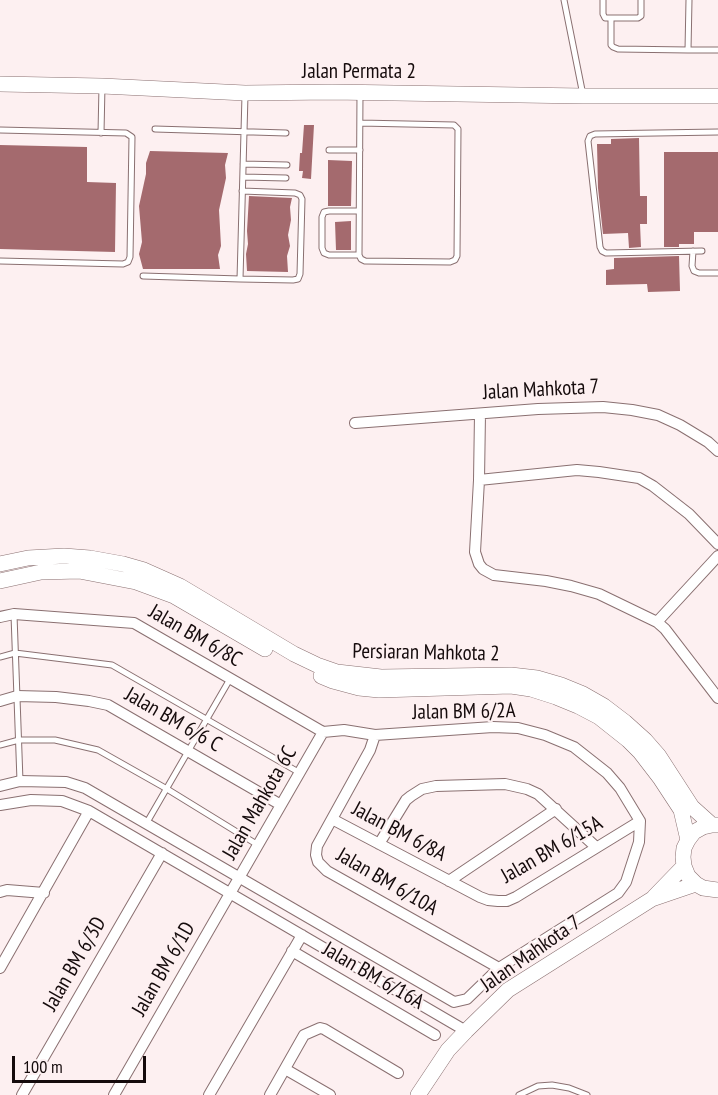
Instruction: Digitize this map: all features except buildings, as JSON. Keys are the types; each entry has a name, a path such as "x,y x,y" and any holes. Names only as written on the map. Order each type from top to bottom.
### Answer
{"main road":[{"name":"Jalan Permata 2","path":"0,84 245,93 718,96"},
{"name":"Persiaran Mahkota 2","path":"0,564 28,558 64,556 90,558 144,570 279,657 333,681 359,688 379,690 511,686 531,689 556,697 599,717 640,752 681,810 688,840"},
{"name":"Persiaran Mahkota 2","path":"0,580 41,572 79,572 177,591 294,654 337,672 381,677 511,675 537,678 561,685 604,706 645,740 659,756 693,807 715,825"},
{"path":"715,825 703,827 694,832 684,848 682,857 688,876 696,884 703,888 718,890"},
{"path":"652,899 684,866"},
{"name":"Jalan Mahkota 7","path":"418,1095 447,1051 508,990 652,899 696,884"}],"street":[{"name":"Jalan Mahkota 7","path":"355,423 538,408 603,407 658,415 708,442 718,452"},
{"path":"480,414 475,552 483,569 494,575 571,585 624,605 657,622 665,629 718,698"},
{"path":"479,480 577,470 639,478 689,514 718,544"},
{"path":"657,622 718,556"},
{"name":"Jalan BM 6/8C","path":"0,617 14,614 134,622 323,732"},
{"name":"Jalan BM 6/6 C","path":"0,701 17,696 56,697 108,705 281,806"},
{"name":"Jalan BM 6/2A","path":"323,732 344,730 375,735 493,727 518,728 545,735 574,747 607,772 620,788 640,821"},
{"name":"Jalan Mahkota 6C","path":"231,893 323,732"},
{"name":"Jalan BM 6/10A","path":"375,735 370,750 316,849 318,862 324,869 499,968"},
{"path":"0,786 20,781 66,782 85,788 454,1002 467,999 499,968 618,893 626,882 631,868 640,837 640,821"},
{"path":"379,844 406,800 417,792 429,787 505,784 531,790 542,797 596,847"},
{"path":"0,805 31,800 62,801 89,811 466,1030"},
{"path":"448,880 556,809"},
{"path":"0,968 89,811"},
{"name":"Jalan BM 6/8A","path":"332,819 448,880"},
{"name":"Jalan BM 6/15A","path":"448,880 484,899 507,901 640,821"},
{"name":"Jalan BM 6/3D","path":"22,1095 162,853"},
{"path":"0,892 7,890 44,892"},
{"name":"Jalan BM 6/1D","path":"114,1095 231,893"},
{"path":"209,1095 302,935"},
{"name":"Jalan BM 6/16A","path":"292,951 435,1035"},
{"path":"270,1095 304,1035 320,1028 398,1073"},
{"path":"285,1069 330,1095"}],"lane":[{"path":"564,0 583,96"},
{"path":"603,0 605,18 638,18 641,16 641,0"},
{"path":"688,50 689,0"},
{"path":"611,18 611,45 618,49 718,50"},
{"path":"101,133 102,86"},
{"path":"360,92 359,255 361,259 365,261 450,262 455,260 457,256 458,129 454,125 360,123"},
{"path":"240,279 245,93"},
{"path":"155,129 286,133"},
{"path":"0,130 126,133 132,138 130,257 128,262 123,264 0,261"},
{"path":"702,251 606,253 602,251 588,141 590,136 595,134 718,132"},
{"path":"329,150 360,150"},
{"path":"243,164 287,165"},
{"path":"243,177 286,178"},
{"path":"142,276 298,279 302,199 300,195 242,191"},
{"path":"359,211 329,210 324,212 322,248 328,255 359,255"},
{"path":"693,251 694,271 718,273"},
{"path":"14,614 20,781"},
{"path":"0,657 15,653 112,665 300,772"},
{"path":"146,824 230,678"},
{"path":"0,745 19,740 55,740 98,750 258,845"},
{"path":"519,1095 538,1086 552,1085 587,1095"}]}
